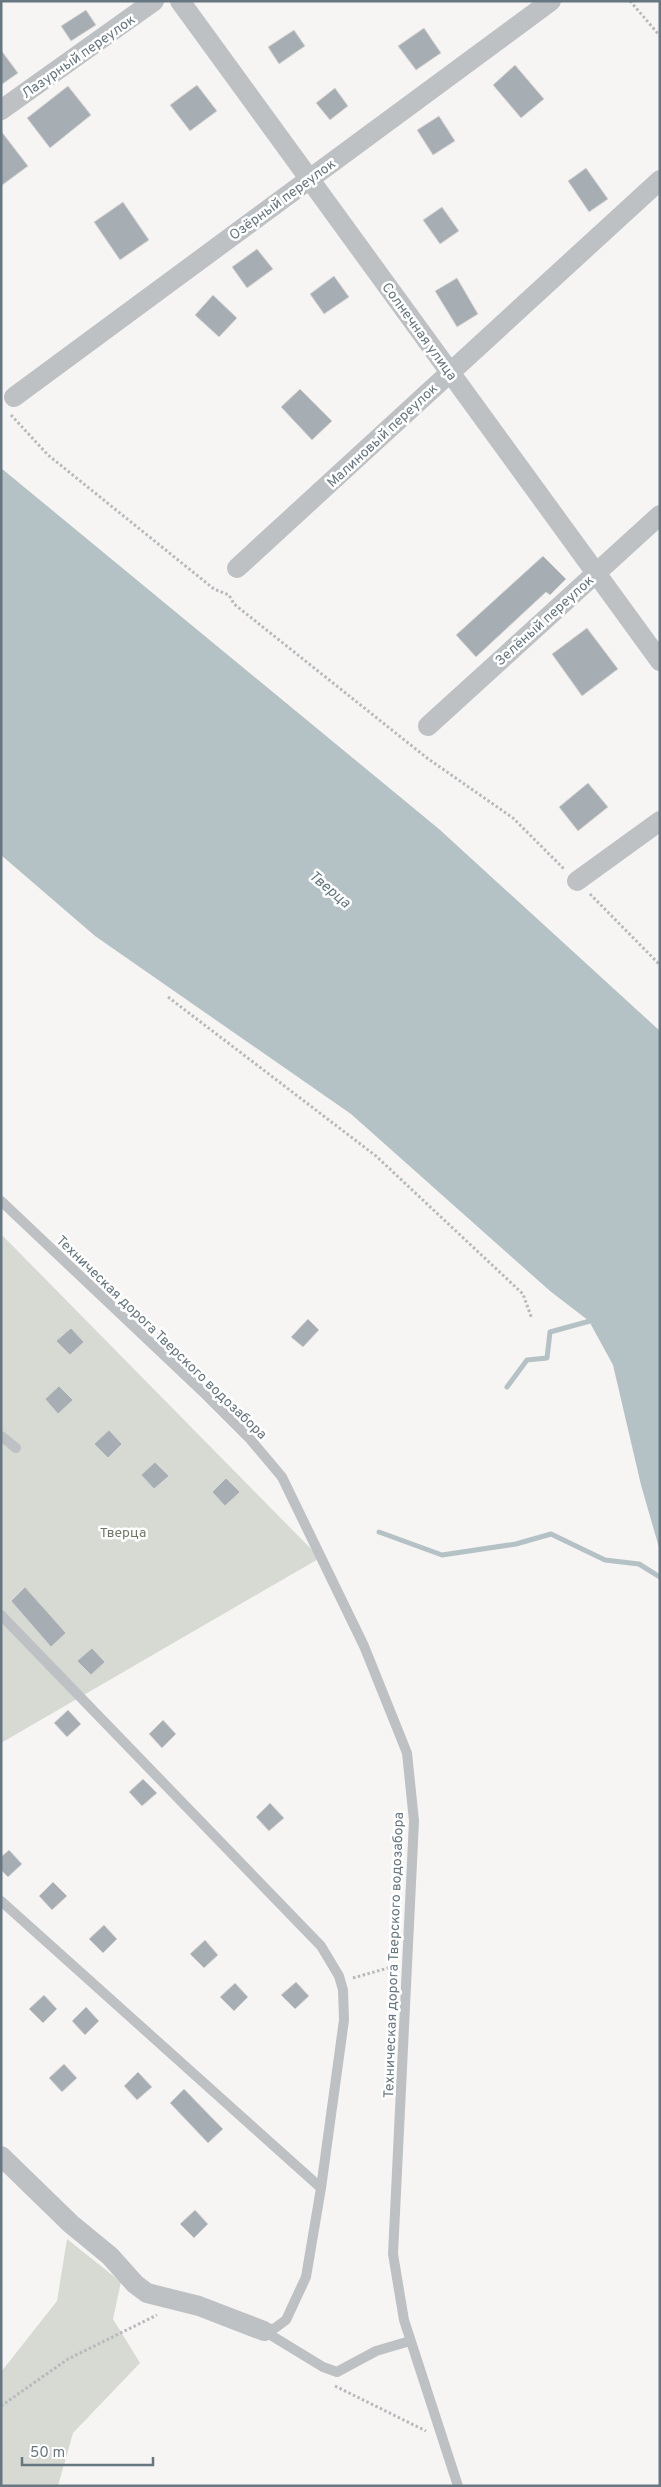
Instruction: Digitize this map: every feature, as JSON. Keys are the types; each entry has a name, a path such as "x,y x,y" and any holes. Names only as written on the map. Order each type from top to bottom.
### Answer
{"street":[{"name":"Лазурный переулок","path":"1,110 154,1"},
{"name":"Солнечная улица","path":"180,1 660,661"},
{"name":"Озёрный переулок","path":"11,405 310,179 551,1"},
{"name":"Малиновый переулок","path":"236,568 660,180"},
{"name":"Зелёный переулок","path":"428,726 660,515"},
{"path":"577,881 660,821"},
{"path":"1,2156 71,2224 110,2256 135,2284 147,2294 199,2306 264,2331"}],"lane":[{"name":"Техническая дорога Тверского водозабора","path":"1,1201 202,1391 250,1439 282,1477 364,1646 407,1754 414,1821 394,2254 404,2320 458,2486"},
{"path":"1,1436 16,1448"},
{"path":"1,1615 321,1946 334,1964 341,1982 344,2020 321,2188 306,2277 286,2320 275,2328 264,2331"},
{"path":"1,1901 321,2188"},
{"path":"264,2331 323,2367 337,2372 376,2352 410,2341"}],"path":[{"path":"630,1 660,36"},
{"path":"11,405 48,455 214,589 229,595 234,604 427,758 513,818 660,965"},
{"path":"168,997 376,1156 523,1294 532,1319"},
{"path":"341,1982 408,1962"},
{"path":"1,2406 68,2359 182,2303"},
{"path":"333,2385 442,2439"}],"green space":[{"name":"Тверца","path":"1,1234 320,1558 1,1743"},
{"path":"67,2239 121,2282 113,2319 140,2363 73,2433 58,2486 1,2486 1,2372 57,2301"}],"water":[{"path":"1,468 439,829 660,1031 660,1551 641,1485 613,1365 589,1321 550,1291 351,1114 95,936 1,855"}],"building":[{"path":"86,10 96,25 71,41 61,26"},
{"path":"424,28 441,53 416,70 398,46"},
{"path":"294,30 305,46 279,64 268,47"},
{"path":"1,50 18,73 1,85"},
{"path":"515,65 544,99 521,118 493,85"},
{"path":"197,85 217,111 190,131 170,105"},
{"path":"68,86 91,115 50,148 27,118"},
{"path":"335,88 348,106 330,120 316,103"},
{"path":"439,116 455,141 433,155 417,130"},
{"path":"1,131 28,166 1,186"},
{"path":"586,168 608,199 589,212 568,181"},
{"path":"123,202 149,240 120,260 94,222"},
{"path":"442,207 459,231 440,244 423,220"},
{"path":"257,249 273,269 247,288 232,267"},
{"path":"334,276 349,297 324,314 310,294"},
{"path":"457,278 478,314 457,327 435,291"},
{"path":"213,295 237,318 219,337 195,315"},
{"path":"300,389 332,421 312,440 281,407"},
{"path":"543,556 566,579 550,595 546,592 476,657 456,635"},
{"path":"587,628 618,669 582,696 552,654"},
{"path":"588,783 608,807 578,831 559,807"},
{"path":"308,1319 319,1330 303,1347 291,1337"},
{"path":"71,1328 84,1342 70,1355 56,1341"},
{"path":"59,1386 73,1400 58,1414 45,1399"},
{"path":"109,1430 122,1444 108,1458 94,1444"},
{"path":"155,1462 169,1476 154,1489 141,1475"},
{"path":"226,1478 240,1492 225,1506 212,1492"},
{"path":"25,1587 66,1633 51,1647 11,1601"},
{"path":"92,1648 105,1662 91,1675 77,1661"},
{"path":"68,1710 81,1724 67,1737 54,1723"},
{"path":"163,1720 176,1734 162,1748 149,1734"},
{"path":"143,1779 157,1793 142,1806 129,1792"},
{"path":"270,1803 284,1818 269,1831 256,1817"},
{"path":"9,1850 22,1864 8,1877 1,1870 1,1857"},
{"path":"53,1882 67,1896 52,1910 39,1896"},
{"path":"104,1925 117,1939 103,1953 89,1939"},
{"path":"205,1940 218,1955 204,1968 190,1954"},
{"path":"296,1982 309,1996 295,2009 281,1995"},
{"path":"235,1983 248,1997 234,2011 220,1997"},
{"path":"44,1995 57,2009 43,2023 29,2009"},
{"path":"86,2007 99,2021 85,2035 72,2021"},
{"path":"64,2064 77,2078 62,2092 49,2078"},
{"path":"138,2072 152,2087 137,2100 124,2086"},
{"path":"184,2089 223,2129 208,2143 170,2103"},
{"path":"195,2210 208,2224 194,2238 180,2224"}],"waterway":[{"path":"507,1387 527,1360 547,1358 550,1332 590,1321 595,1317"},
{"path":"379,1532 442,1555 516,1544 551,1534 605,1560 639,1564 660,1577"}]}
